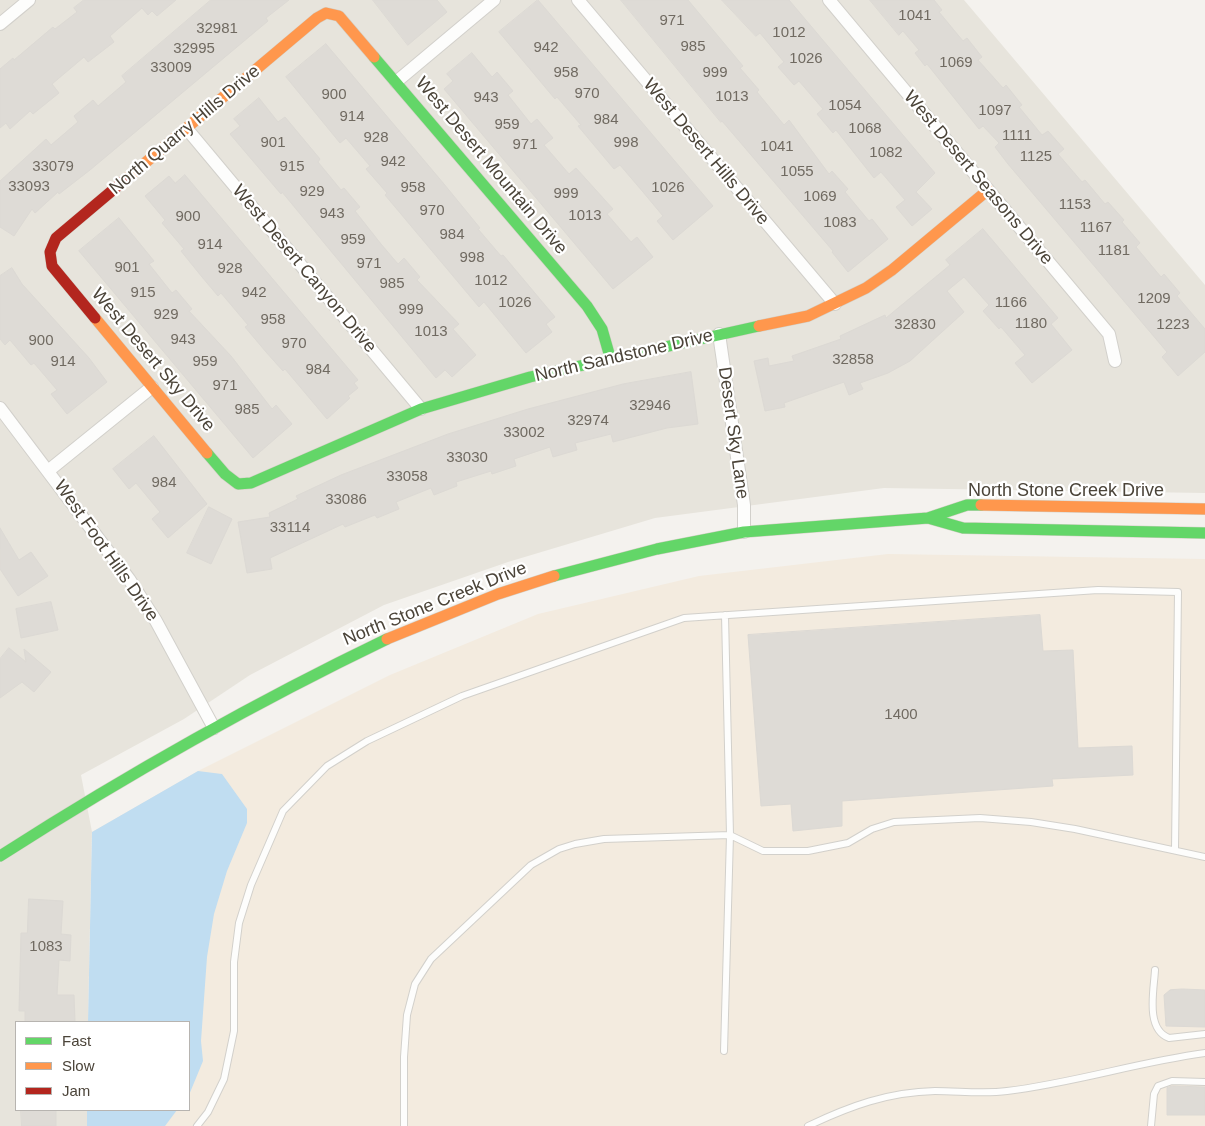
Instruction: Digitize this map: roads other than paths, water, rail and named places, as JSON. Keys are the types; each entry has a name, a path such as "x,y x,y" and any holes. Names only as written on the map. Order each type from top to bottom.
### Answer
{"street":[{"path":"0,24 29,0"},
{"path":"396,82 494,0"},
{"name":"West Desert Hills Drive","path":"578,0 835,304"},
{"name":"West Desert Seasons Drive","path":"828,0 1109,334 1115,361"},
{"name":"West Desert Mountain Drive","path":"326,13 339,16 587,306 602,329 610,357"},
{"name":"North Quarry Hills Drive","path":"50,252 56,238 317,18 326,13"},
{"name":"West Desert Canyon Drive","path":"187,129 421,409"},
{"name":"North Sandstone Drive","path":"238,484 252,483 421,409 530,377 610,357 808,316 866,288 892,270 988,190"},
{"name":"West Desert Sky Drive","path":"50,252 52,266 225,474 238,484"},
{"name":"Desert Sky Lane","path":"718,334 744,505 744,532"},
{"path":"48,471 152,387"},
{"name":"West Foot Hills Drive","path":"0,408 129,579 156,621 214,728"},
{"name":"North Stone Creek Drive","path":"0,856 85,801 214,728 347,658 399,633 498,594 553,576 657,549 744,532 928,518 967,506 1205,509"},
{"name":"North Stone Creek Drive","path":"928,518 963,528 1205,533"}],"lane":[{"path":"197,1126 208,1112 224,1078 234,1031 234,962 239,923 250,885 283,811 328,766 367,741 462,696 684,618 1098,590 1178,592 1175,850"},
{"path":"724,1051 730,836 725,616"},
{"path":"404,1126 404,1057 407,1014 415,984 431,959 531,865 559,849 595,841 730,836 763,851 808,851 848,842 872,829 894,822 936,818 980,818 1031,822 1205,857"},
{"path":"1154,970 1155,1026 1169,1038 1205,1034"},
{"path":"808,1126 848,1107 890,1096 933,1091 1006,1091 1074,1081 1161,1059 1205,1053"},
{"path":"1151,1126 1154,1094 1158,1086 1172,1082 1205,1082"}],"water":[{"path":"198,771 222,774 247,809 247,823 227,871 214,914 207,957 201,1041 203,1061 190,1093 190,1021 88,1021 92,832"},
{"path":"87,1111 176,1111 165,1126 87,1126"}]}
